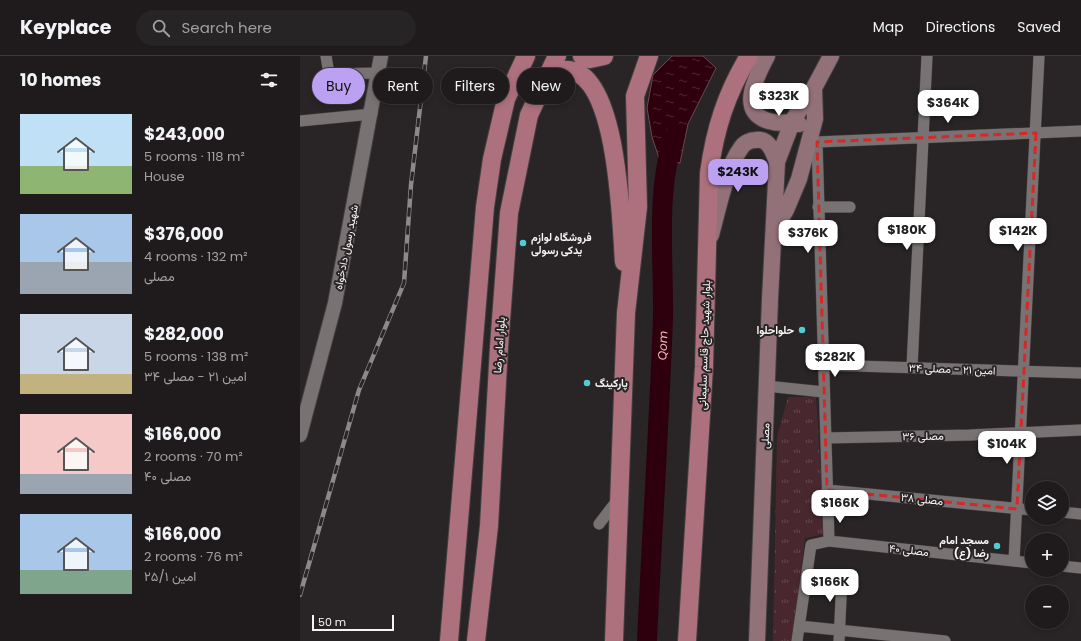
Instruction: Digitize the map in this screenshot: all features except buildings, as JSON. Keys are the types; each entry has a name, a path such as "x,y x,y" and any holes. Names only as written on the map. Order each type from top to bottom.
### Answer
{"main road":[{"path":"449,641 485,206 492,159 506,99 526,56"},
{"name":"بلوار امام رضا","path":"551,68 557,56"},
{"path":"582,56 590,59 604,56"},
{"path":"614,641 627,303 638,206 635,96 649,56"},
{"name":"بلوار شهید حاج قاسم سلیمانی","path":"687,641 704,366 708,173 713,144 722,110 737,76 749,56"},
{"path":"767,56 756,78 751,96 751,105 758,116 763,119 774,123 793,120 814,138"},
{"path":"777,162 793,120 814,88 830,56"},
{"path":"575,71 586,77 598,95 604,109 616,169 627,303"},
{"path":"773,232 786,210 814,138 814,88"},
{"name":"بلوار امام رضا","path":"476,641 489,526 499,347 509,213 529,115 534,104"},
{"path":"707,248 732,163 741,147 750,140 760,139 768,144 777,162"},
{"name":"مصلی","path":"758,641 766,386 777,162"}],"street":[{"path":"326,56 328,74 373,73"},
{"name":"شهید رسول دادخواه","path":"380,68 381,56"},
{"path":"912,367 927,56"},
{"path":"1014,561 1040,56"},
{"name":"شهید رسول دادخواه","path":"300,435 335,303 374,104"},
{"path":"300,121 372,114"},
{"path":"797,641 811,545 829,541 818,207 814,138 924,137 1081,131"},
{"path":"818,207 850,207"},
{"name":"امین ۲۱ - مصلی ۳۴","path":"823,365 1081,373"},
{"path":"766,386 824,392"},
{"name":"مصلی ۳۶","path":"826,438 1081,430"},
{"name":"مصلی ۳۸","path":"827,490 1025,510"},
{"path":"599,524 619,498"},
{"path":"1069,513 1081,514"},
{"name":"مصلی ۴۰","path":"829,541 1025,562"},
{"path":"1069,567 1081,568"},
{"path":"840,635 842,578"},
{"path":"799,626 840,635 945,641"}],"highlighted area":[{"path":"1036,133 1017,509 827,490 817,142"}],"green space":[{"path":"788,397 816,397 825,534 805,538 793,641 773,641 777,437"}],"water":[{"path":"672,56 703,56 716,68 688,124 680,163 659,158 652,137 647,108 653,75"}],"waterway":[{"name":"Qom","path":"647,641 663,318 663,201 665,178 675,135"}],"railway":[{"path":"300,595 359,390 404,283 411,185 426,56"}],"place":[{"name":"فروشگاه لوازم یدکی رسولی","path":"523,243"},
{"name":"حلواحلوا","path":"802,330"},
{"name":"پارکینگ","path":"587,383"},
{"name":"مسجد امام رضا (ع)","path":"997,546"}]}
